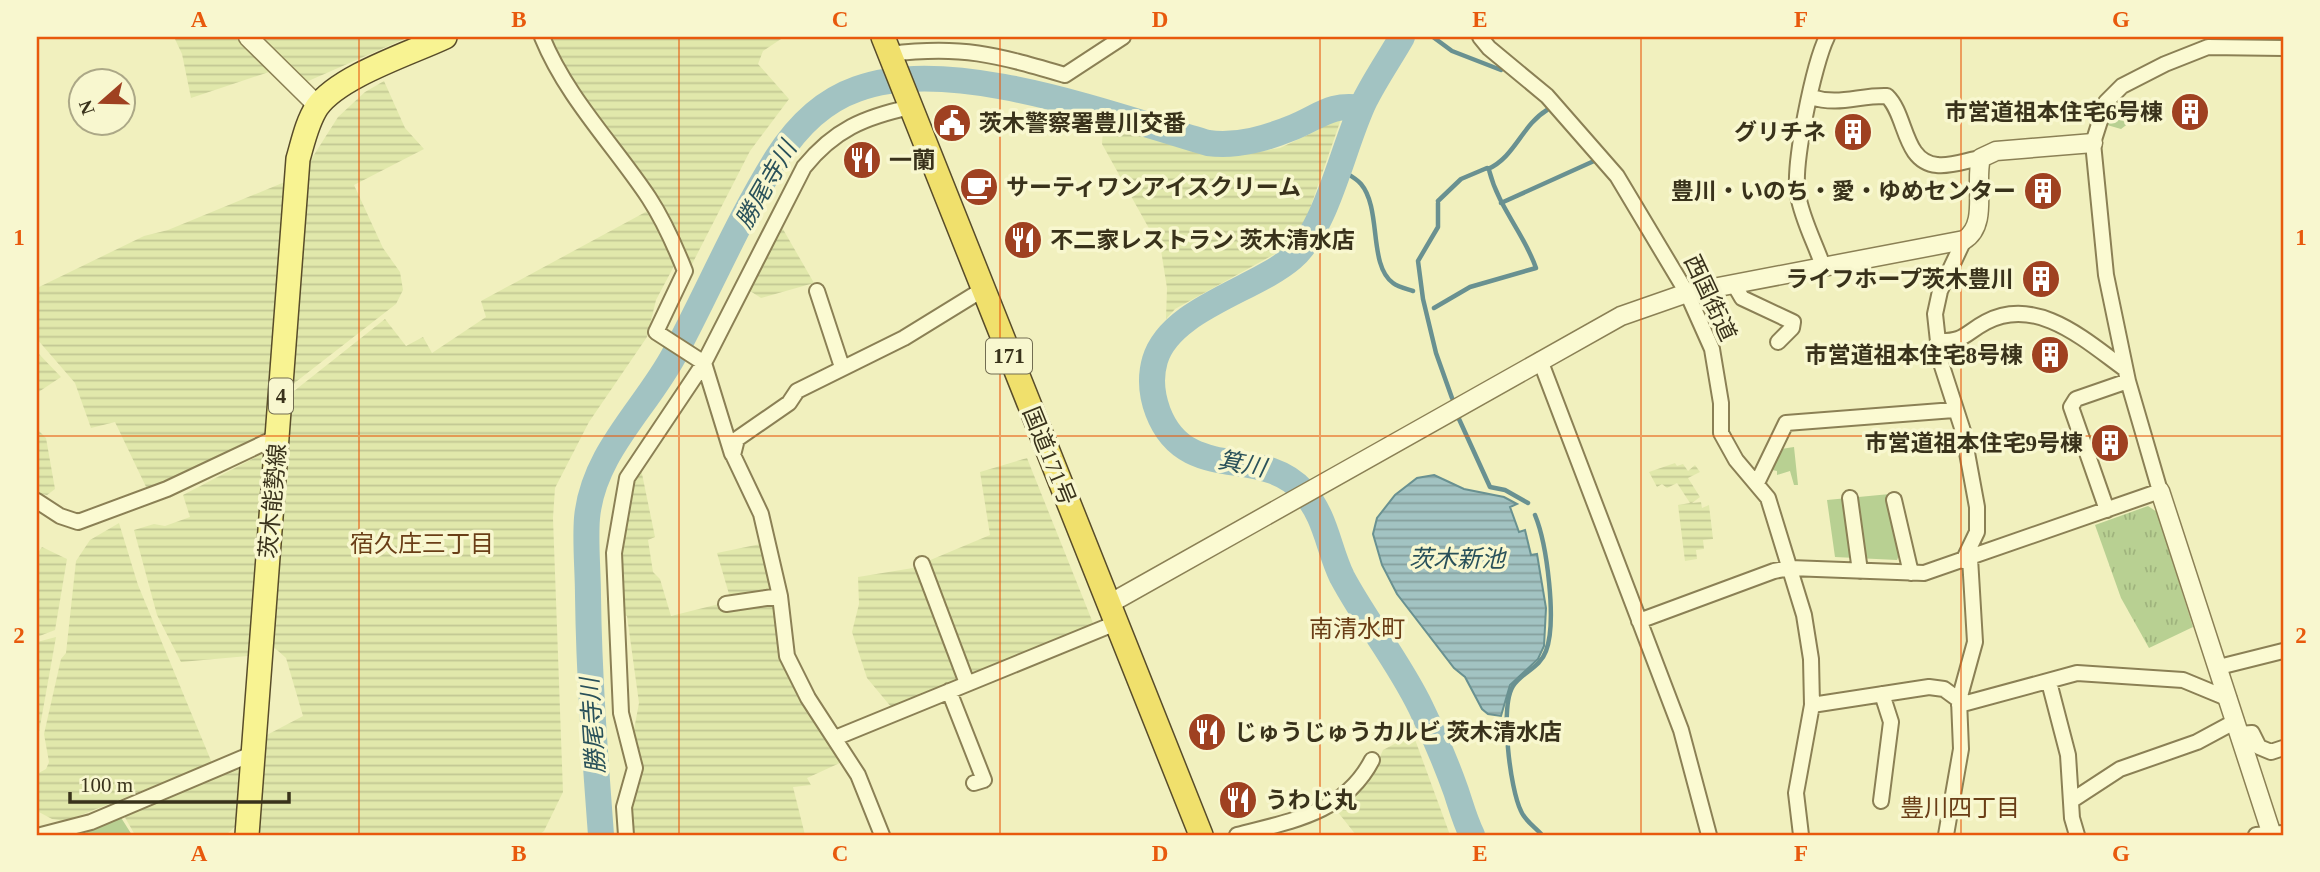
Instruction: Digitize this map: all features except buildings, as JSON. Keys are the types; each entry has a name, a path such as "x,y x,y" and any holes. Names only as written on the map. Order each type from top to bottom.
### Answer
{"highway":[{"name":"国道171号","path":"887,45 982,290 1201,835"}],"main road":[{"path":"318,106 358,77 445,37"},
{"name":"茨木能勢線","path":"247,835 299,159 306,132 318,106"}],"street":[{"path":"248,37 318,106"},
{"path":"542,37 574,98 666,225 685,271 656,332 704,363 733,455 761,514 780,596 787,656 808,698 859,775 882,835"},
{"path":"887,45 988,52 1065,75 1124,37"},
{"name":"西国街道","path":"1480,37 1489,48 1547,96 1617,176 1687,293 1712,349 1721,403 1721,433 1736,460 1768,498 1804,615 1811,659 1812,705 1796,793 1801,835"},
{"path":"1823,266 1798,195 1796,166 1811,97 1813,73 1827,37"},
{"path":"2271,834 2126,375 2106,275 2093,143 2106,103 2122,86 2165,64 2208,47 2257,42 2283,48"},
{"path":"1811,97 1828,103 1843,103 1872,96 1887,96 1895,104 1914,153 1923,161 1937,166 1981,158 1996,151 2093,143"},
{"path":"626,835 624,807 635,768 621,713 614,553 619,509 627,478 704,363 810,159 823,143 841,130 911,107"},
{"path":"835,738 967,683 1113,614 1292,500 1621,316 1687,293 1735,286 1823,266 1964,240 1974,234 1978,222 1977,172 1981,158"},
{"path":"1946,835 1961,748 1959,703 1975,642 1967,560 1977,532 1977,507 1963,431 1954,410 1938,341 1935,314 1940,291 1964,240"},
{"path":"1735,286 1742,298 1793,322 1792,328 1778,342"},
{"path":"817,290 842,367"},
{"path":"733,455 737,439 789,403 797,391 904,338 982,290"},
{"path":"1938,341 1955,342 1986,322 2013,313 2058,321 2126,375"},
{"path":"1540,360 1683,738 1709,835"},
{"path":"2106,510 2071,407 2076,399 2126,375"},
{"path":"1757,483 1786,423 1954,410"},
{"path":"37,502 60,516 78,522 167,489 279,436"},
{"path":"1639,621 1774,571 1790,568 1924,573 2161,491"},
{"path":"1850,498 1860,571"},
{"path":"1894,500 1911,573"},
{"path":"922,564 967,683"},
{"path":"726,604 780,596"},
{"path":"2219,667 2283,651"},
{"path":"1959,703 2077,673 2183,680 2229,699"},
{"path":"2049,682 2068,755 2071,801 2077,835"},
{"path":"1812,705 1929,687 1944,689 1959,703"},
{"path":"949,691 984,780 974,783"},
{"path":"1881,801 1891,722 1882,694"},
{"path":"2071,801 2120,769 2238,728 2252,733 2259,747 2272,752 2283,748"},
{"path":"39,835 92,822 254,753"},
{"path":"1237,835 1317,813 1340,800 1357,784 1372,760"}],"green space":[{"path":"174,37 238,37 272,71 191,98 182,54"},
{"path":"261,37 409,37 306,82"},
{"path":"784,37 763,51 758,64 789,99 750,151 689,270 581,103 548,39"},
{"path":"384,81 405,128 424,149 354,185 383,248 400,272 403,290 396,304 288,388 305,169 338,117 365,92"},
{"path":"2120,104 2128,106 2133,120 2121,129 2107,125 2109,113"},
{"path":"1335,115 1341,119 1306,220 1282,250 1175,309 1166,319 1167,288 1161,250 1102,144 1103,129 1241,154 1280,148 1318,130"},
{"path":"292,179 272,425 260,437 148,491 115,422 91,428 75,383 37,339 37,288 144,236 168,230"},
{"path":"653,208 676,256 674,266 656,300 647,337 589,422 555,488 553,518 563,792 544,831 539,835 254,835 263,737 303,716 286,658 268,642 289,395 385,319 406,346 423,337 432,353 486,317 481,301"},
{"path":"780,224 814,283 761,298 747,289"},
{"path":"37,352 61,377 37,393"},
{"path":"37,429 46,438 55,489 47,495 37,493"},
{"path":"1780,437 1781,449 1794,447 1798,485 1794,485 1790,471 1777,475 1777,471 1767,469"},
{"path":"260,455 267,457 248,656 181,662 157,615 134,530 154,524 165,526 190,517 183,495"},
{"path":"1027,458 1095,628 973,676 928,561 990,535 980,472"},
{"path":"1675,463 1677,466 1683,464 1688,471 1695,465 1700,472 1688,478 1700,497 1692,503 1701,502 1702,508 1709,505 1713,539 1703,540 1704,549 1696,550 1697,559 1685,561 1678,505 1690,503 1677,483 1667,488 1662,484 1657,487 1649,472"},
{"path":"640,464 655,537 648,540 653,572 660,579 671,616 731,601 717,553 765,543 783,638 842,762 807,778 811,785 793,787 805,835 633,835 630,800 632,740 639,703 627,616 621,613 618,550 631,478"},
{"path":"1890,494 1901,551 1897,560 1835,557 1827,500"},
{"path":"2148,506 2157,512 2193,627 2149,648 2121,598 2095,525"},
{"path":"119,523 138,585 212,763 66,821 52,819 37,811 37,774 46,769 49,762 44,734 61,659 66,653 76,561 90,540"},
{"path":"42,547 67,559 55,630 37,637 37,554"},
{"path":"919,567 961,676 954,685 892,708 867,678 852,632 859,604 858,577"},
{"path":"56,637 37,743 37,642"},
{"path":"1413,734 1450,835 1356,835 1337,811 1369,782 1383,750"},
{"path":"245,764 240,822 226,835 135,835 123,814"},
{"path":"120,816 132,835 81,835"}],"water":[{"name":"茨木新池","path":"1434,475 1464,489 1504,497 1517,504 1510,507 1519,532 1525,530 1531,555 1537,554 1546,608 1544,646 1538,659 1510,685 1501,716 1488,714 1482,709 1465,677 1454,668 1397,594 1382,565 1373,534 1377,518 1395,495 1417,478"}],"waterway":[{"name":"箕川","path":"1402,37 1365,100 1325,206 1304,245 1276,269 1215,302 1178,327 1164,342 1155,360 1152,386 1158,412 1171,434 1187,449 1205,457 1267,469 1286,477 1311,501 1322,522 1342,577 1403,674 1421,708 1472,835"},
{"path":"1433,37 1452,51 1501,70"},
{"name":"勝尾寺川","path":"601,835 593,716 586,527 591,495 610,452 674,355 763,182 784,147 811,117 833,101 857,89 895,80 938,79 1032,93 1219,144 1263,138 1334,109 1361,108"},
{"path":"1488,169 1505,157 1538,116 1547,110"},
{"path":"1501,203 1594,161"},
{"path":"1338,168 1359,182 1367,195 1377,250 1385,275 1395,284 1413,291"},
{"path":"1438,201 1461,179 1487,168"},
{"path":"1434,308 1470,287 1536,268 1499,197 1489,170"},
{"path":"1423,299 1418,261 1438,227 1438,203"},
{"path":"1423,299 1436,353 1452,398"},
{"path":"1459,419 1490,487 1505,490 1528,503"},
{"path":"1535,515 1549,583 1549,638 1540,662 1513,686 1509,696 1507,729 1510,767 1517,800 1525,818 1542,835"}],"place":[{"name":"市営道祖本住宅6号棟","path":"2190,112"},
{"name":"茨木警察署豊川交番","path":"952,123"},
{"name":"グリチネ","path":"1853,132"},
{"name":"一蘭","path":"862,160"},
{"name":"サーティワンアイスクリーム","path":"979,187"},
{"name":"豊川・いのち・愛・ゆめセンター","path":"2043,191"},
{"name":"不二家レストラン 茨木清水店","path":"1023,240"},
{"name":"ライフホープ茨木豊川","path":"2041,279"},
{"name":"市営道祖本住宅8号棟","path":"2050,355"},
{"name":"市営道祖本住宅9号棟","path":"2110,443"},
{"name":"じゅうじゅうカルビ 茨木清水店","path":"1207,732"},
{"name":"うわじ丸","path":"1238,800"}],"district":[{"name":"宿久庄三丁目","path":"422,544"},
{"name":"南清水町","path":"1357,629"},
{"name":"豊川四丁目","path":"1960,808"}]}
